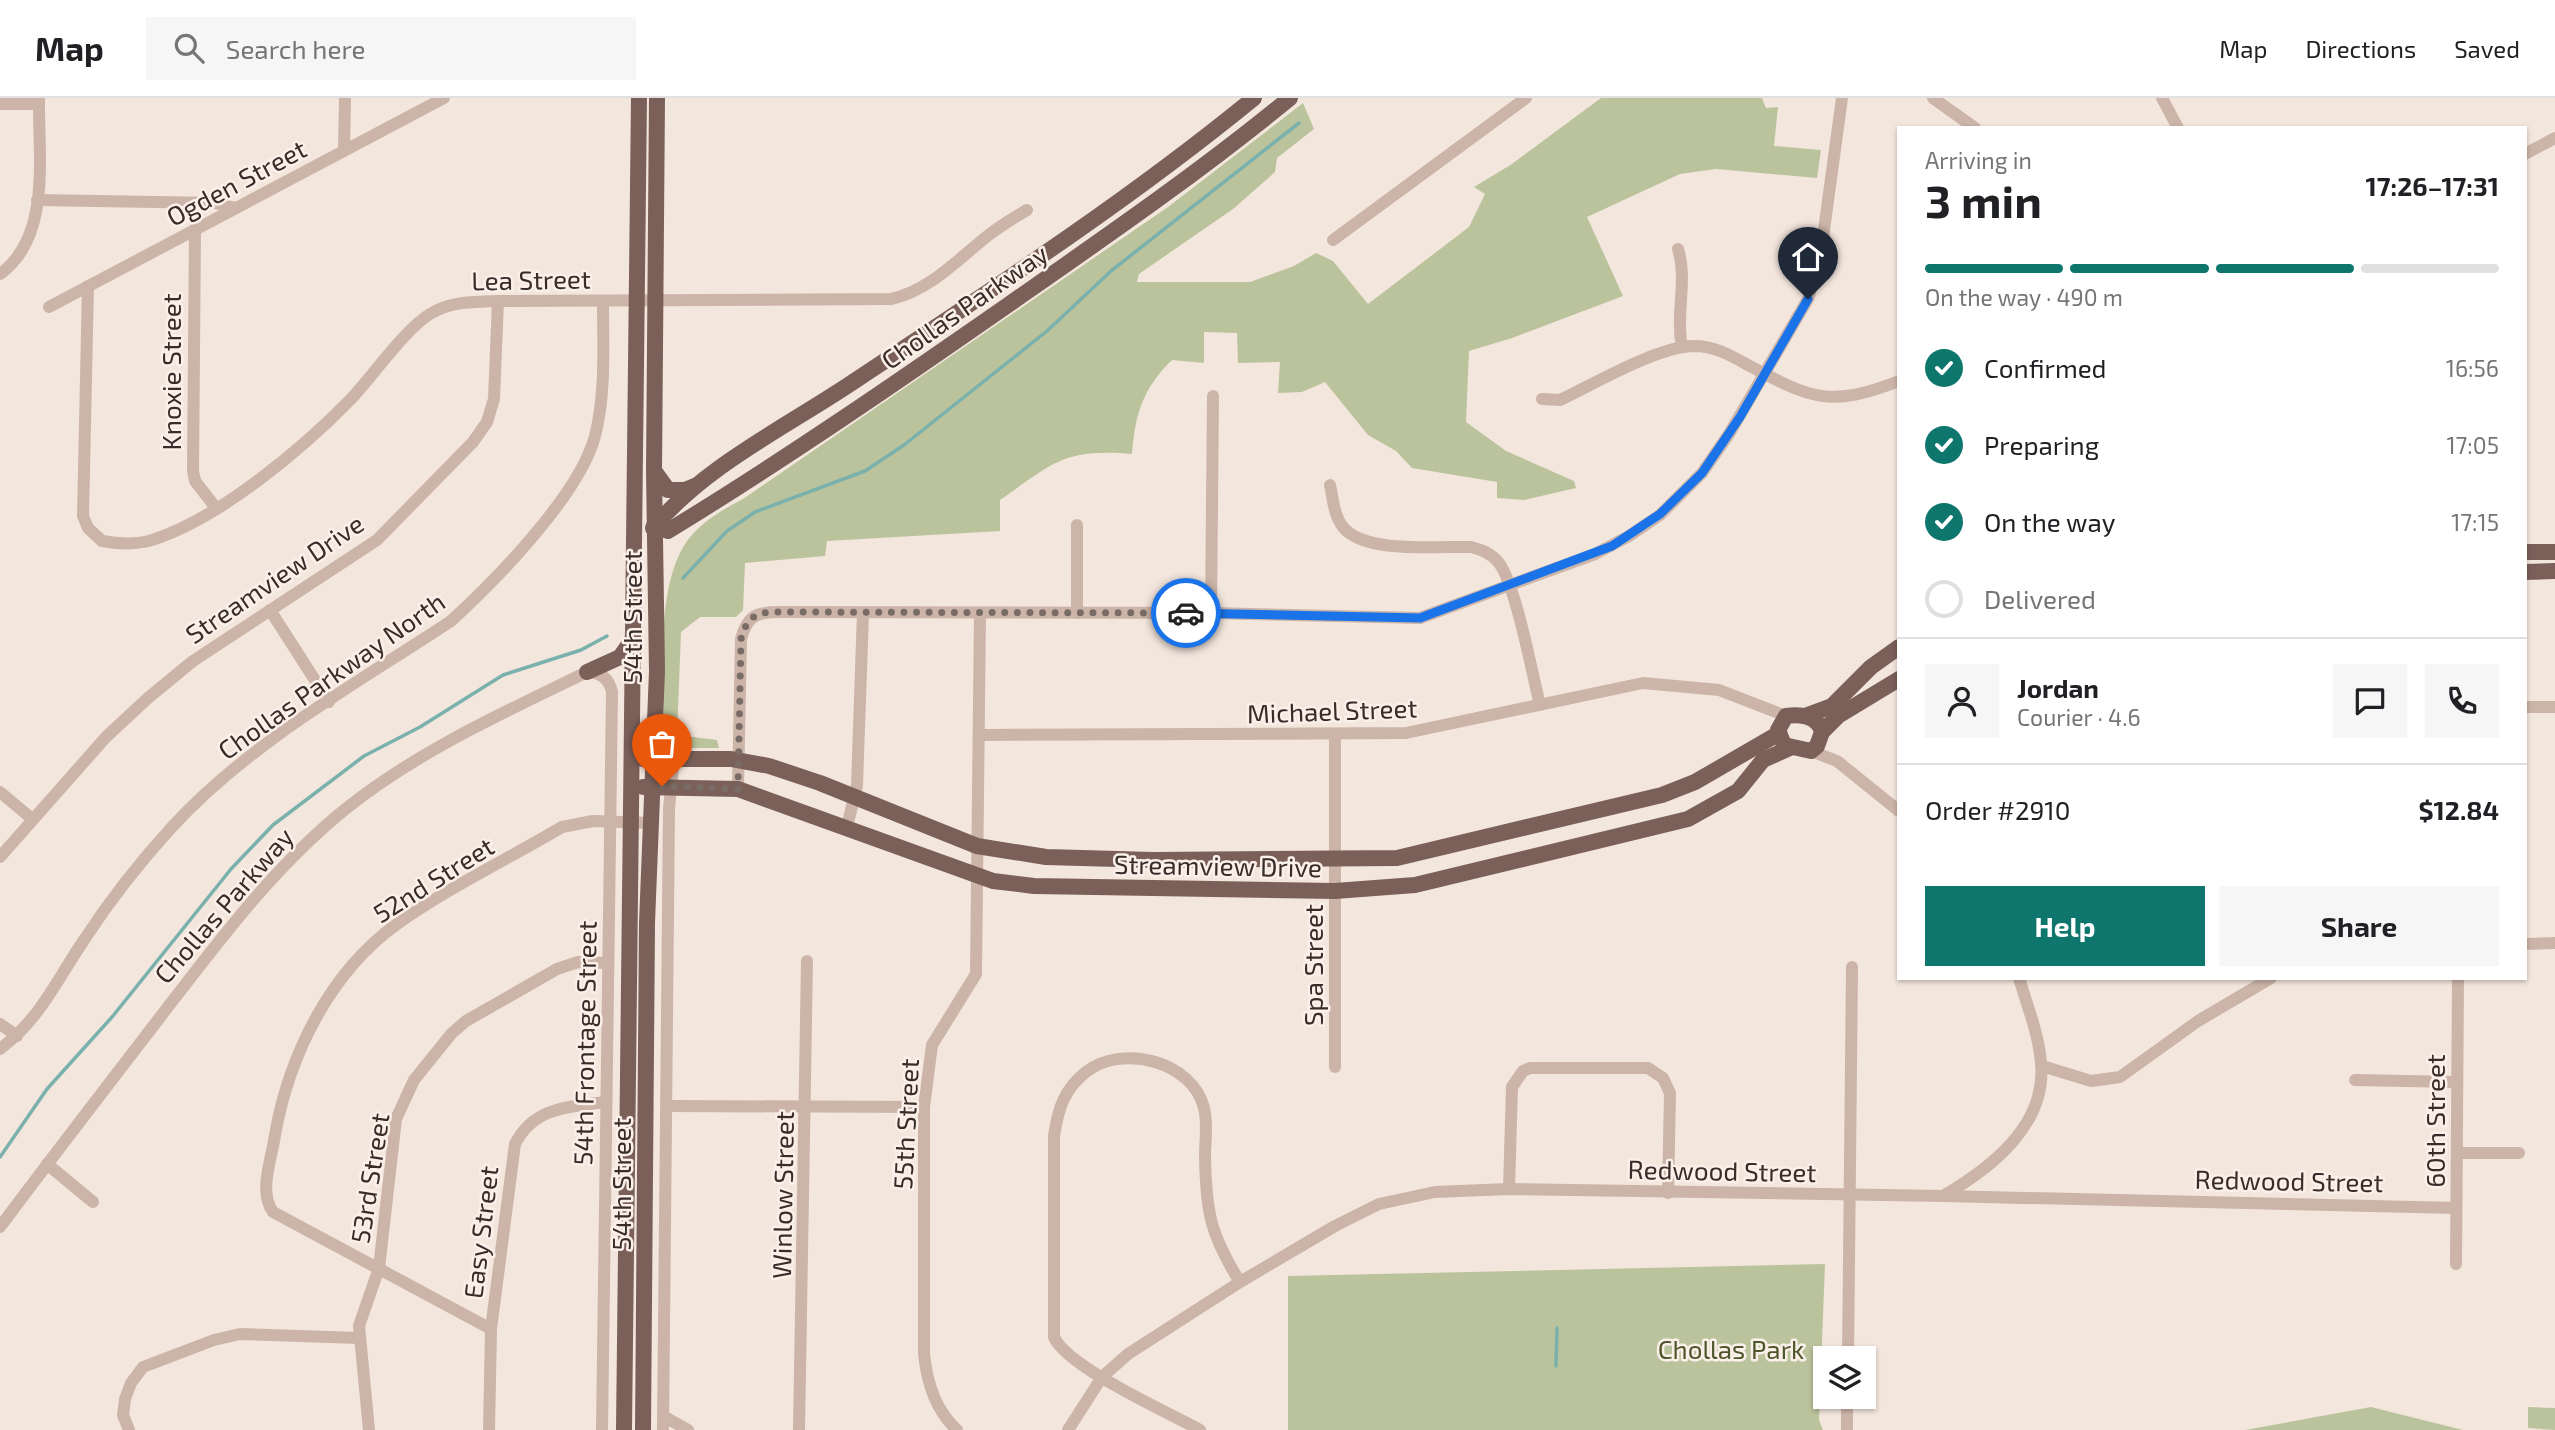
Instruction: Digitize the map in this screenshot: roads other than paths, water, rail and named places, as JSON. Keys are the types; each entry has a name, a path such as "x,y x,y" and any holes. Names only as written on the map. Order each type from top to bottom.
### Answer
{"main road":[{"name":"54th Street","path":"624,1430 639,98"},
{"name":"54th Street","path":"643,1430 645,1109 657,671 654,471 657,98"},
{"name":"Chollas Parkway","path":"633,550 667,511 701,484 1114,204 1254,98"},
{"name":"Chollas Parkway","path":"654,526 668,531 868,402 1117,230 1290,98"},
{"path":"654,471 663,488 668,490 685,490 701,484"},
{"path":"2527,552 2555,552"},
{"path":"2527,572 2555,570"},
{"path":"587,672 620,657 632,640"},
{"path":"1897,648 1871,667 1832,706 1781,727 1780,741 1790,748 1811,751 1838,716 1897,680"},
{"path":"1805,716 1816,721 1822,734"},
{"name":"Streamview Drive","path":"631,759 741,761 786,771 977,846 1046,857 1411,857 1662,795 1695,782 1781,727"},
{"name":"Streamview Drive","path":"630,788 673,786 738,789 977,877 1034,886 1335,891 1415,885 1688,819 1738,792 1763,760 1790,748"}],"street":[{"path":"344,150 345,98"},
{"name":"Ogden Street","path":"48,307 444,98"},
{"path":"1333,240 1526,98"},
{"path":"738,789 741,761 741,639 746,621 752,615 764,612 1211,613 1420,618 1595,554 1629,536 1660,514 1702,473 1765,374 1808,299 1816,275 1842,98"},
{"path":"1933,98 1972,126"},
{"path":"2162,98 2177,126"},
{"path":"0,104 39,101 34,227 24,251 1,274"},
{"path":"2527,153 2555,138"},
{"path":"37,201 215,203 236,208"},
{"name":"Lea Street","path":"88,286 83,516 96,537 110,543 149,541 216,508 318,433 423,319 454,304 498,301 891,299 905,296 928,284 993,232 1027,209"},
{"name":"Knoxie Street","path":"195,229 193,471 195,481 216,508"},
{"path":"1678,249 1684,268 1679,331 1682,347"},
{"name":"Streamview Drive","path":"0,857 31,818 106,737 148,698 193,661 377,540 478,436 494,399 498,301"},
{"name":"Chollas Parkway North","path":"0,1049 31,1023 116,893 174,825 251,757 451,621 474,600 569,492 585,465 600,407 603,302"},
{"path":"1542,399 1560,400 1666,351 1682,347 1719,349 1802,392 1835,398 1866,394 1897,382"},
{"path":"1211,613 1213,396"},
{"path":"1330,485 1338,519 1355,539 1373,545 1471,547 1485,551 1500,564 1509,586 1540,705"},
{"path":"1077,525 1077,613"},
{"path":"270,610 330,702"},
{"path":"847,827 856,798 863,613"},
{"name":"55th Street","path":"957,1430 935,1400 927,1382 924,1354 925,1107 932,1045 976,974 981,613"},
{"name":"54th Frontage Street","path":"587,672 602,675 612,692 606,963 602,1430"},
{"name":"Chollas Parkway","path":"0,1227 219,940 265,885 310,840 349,806 407,765 485,721 587,672"},
{"name":"Michael Street","path":"981,735 1335,736 1406,733 1617,687 1660,682 1719,690 1759,707 1781,727"},
{"path":"2527,707 2555,708"},
{"path":"1822,734 1837,761"},
{"name":"Spa Street","path":"1335,736 1335,1067"},
{"path":"1811,751 1837,761 1897,809"},
{"path":"663,1430 669,809 674,758"},
{"path":"0,792 31,818"},
{"name":"52nd Street","path":"379,1268 273,1212 266,1198 283,1098 311,1028 349,971 397,924 562,827 583,821 651,822"},
{"path":"2527,944 2555,943"},
{"name":"Winlow Street","path":"799,1430 807,961"},
{"name":"53rd Street","path":"369,1430 360,1338 361,1313 379,1268 396,1119 414,1080 452,1032 466,1021 557,969 578,962 606,963"},
{"path":"1848,1346 1852,967"},
{"path":"1943,1196 1982,1170 2015,1140 2027,1124 2040,1090 2042,1066 2020,980"},
{"path":"2042,1066 2091,1081 2120,1077 2209,1014 2268,980"},
{"name":"60th Street","path":"2456,1264 2458,980"},
{"path":"0,1024 17,1036"},
{"path":"1200,1430 1088,1371 1058,1345 1055,1336 1054,1136 1065,1092 1078,1078 1108,1058 1133,1057 1156,1062 1179,1074 1194,1090 1204,1108 1205,1193 1209,1223 1216,1242 1240,1282"},
{"path":"1509,1189 1512,1087 1519,1076 1530,1068 1648,1068 1663,1078 1670,1093 1668,1193"},
{"path":"2355,1080 2457,1083"},
{"name":"Easy Street","path":"489,1430 491,1329 515,1144 530,1123 547,1112 605,1102"},
{"path":"667,1105 925,1107"},
{"path":"2457,1153 2519,1153"},
{"path":"47,1164 93,1202"},
{"name":"Redwood Street","path":"1068,1430 1101,1377 1128,1353 1240,1282 1379,1204 1435,1192 1509,1189 2456,1208"},
{"path":"379,1268 491,1329"},
{"path":"129,1430 123,1415 128,1391 144,1367 214,1340 240,1334 360,1338"},
{"path":"1847,1409 1847,1430"},
{"path":"663,1416 688,1430"}],"waterway":[{"path":"683,578 727,531 755,512 865,471 904,445 1047,331 1111,271 1299,123"},
{"path":"0,1157 47,1089 112,1017 231,869 273,825 364,756 420,727 503,675 581,650 607,636"},
{"path":"1556,1366 1557,1328"}],"park label":[{"name":"Chollas Park","path":"1731,1348"}]}
